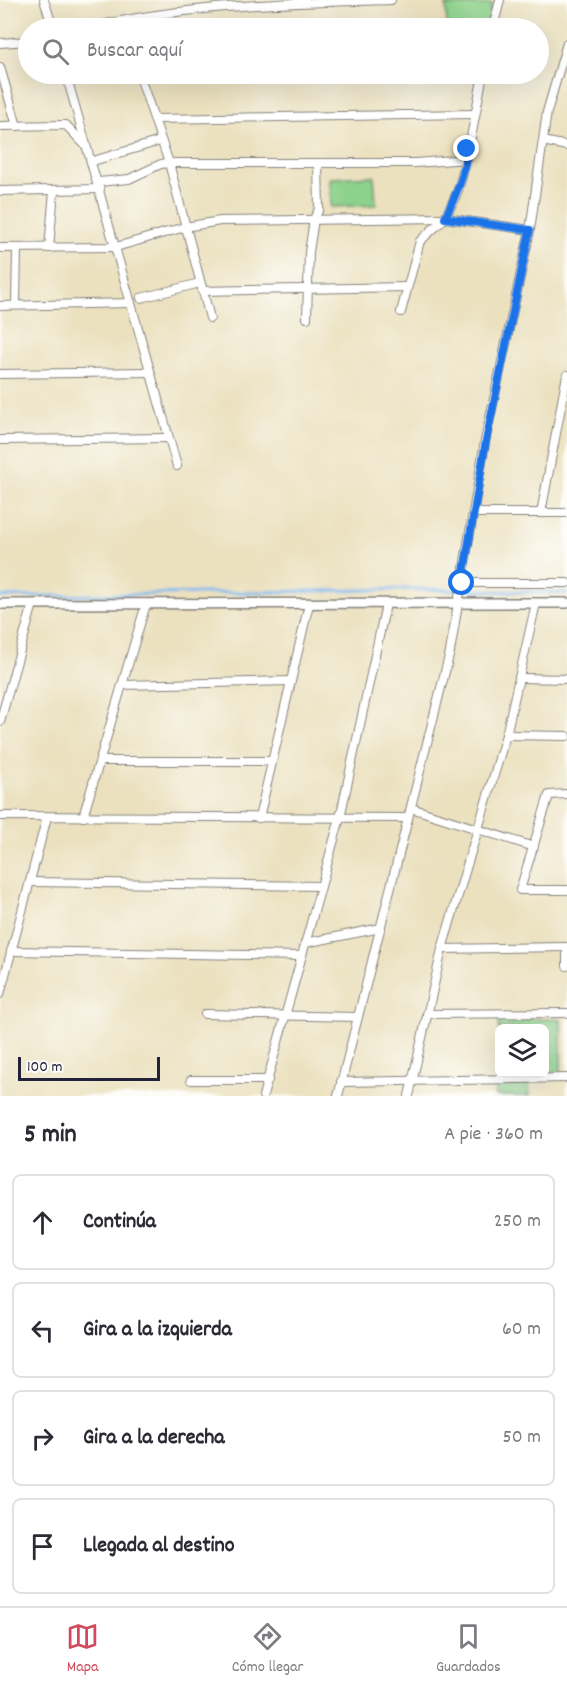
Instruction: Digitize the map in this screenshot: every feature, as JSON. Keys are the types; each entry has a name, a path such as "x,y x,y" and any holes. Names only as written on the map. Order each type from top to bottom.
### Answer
{"street":[{"path":"44,0 50,18"},
{"path":"171,18 270,4 391,0"},
{"path":"496,18 500,0"},
{"path":"0,43 18,42"},
{"path":"338,1096 450,652 486,441 530,230 547,111 567,43"},
{"path":"0,67 16,126"},
{"path":"69,84 93,161 149,372 177,466"},
{"path":"143,84 169,163 210,318"},
{"path":"401,312 420,241 445,218 457,193 467,159 473,114 480,84"},
{"path":"155,120 473,114"},
{"path":"0,126 66,125 88,148"},
{"path":"93,161 160,141"},
{"path":"543,141 567,146"},
{"path":"0,191 54,191 100,186 129,179 161,164 169,163 415,163 467,159"},
{"path":"307,318 314,219 319,209 318,163"},
{"path":"49,248 54,191"},
{"path":"0,248 116,248 185,227 220,221 445,218 530,230"},
{"path":"16,305 17,248"},
{"path":"141,298 201,287 407,287"},
{"path":"0,306 131,303"},
{"path":"0,374 149,372"},
{"path":"541,513 567,375"},
{"path":"0,440 168,438"},
{"path":"473,513 567,513"},
{"path":"462,583 567,583"},
{"path":"409,1096 442,949 506,735 536,603"},
{"path":"0,604 567,603"},
{"path":"0,722 33,604"},
{"path":"83,817 146,604"},
{"path":"259,818 309,604"},
{"path":"263,1096 340,818 386,604"},
{"path":"519,678 567,679"},
{"path":"122,685 291,681"},
{"path":"506,735 567,736"},
{"path":"100,761 272,761"},
{"path":"567,794 549,795 520,890 567,890"},
{"path":"411,808 534,847"},
{"path":"0,816 408,818"},
{"path":"0,994 3,972 11,951 47,817"},
{"path":"30,882 321,886"},
{"path":"305,943 381,928"},
{"path":"442,949 567,947 567,966"},
{"path":"11,951 302,956"},
{"path":"427,1014 567,1013"},
{"path":"205,1014 358,1017"},
{"path":"341,1082 567,1078"},
{"path":"191,1080 268,1080"}],"green space":[{"path":"492,4 489,18 447,18 446,6"},
{"path":"374,176 376,205 331,207 330,178"},
{"path":"499,1019 561,1019 561,1072 549,1072 549,1024 499,1024"},
{"path":"529,1084 529,1096 496,1096 496,1085"}],"waterway":[{"path":"0,597 414,589 567,593"}],"route":[{"path":"462,583 486,441 530,230 467,219 445,218 457,193 467,159 467,149"}]}
